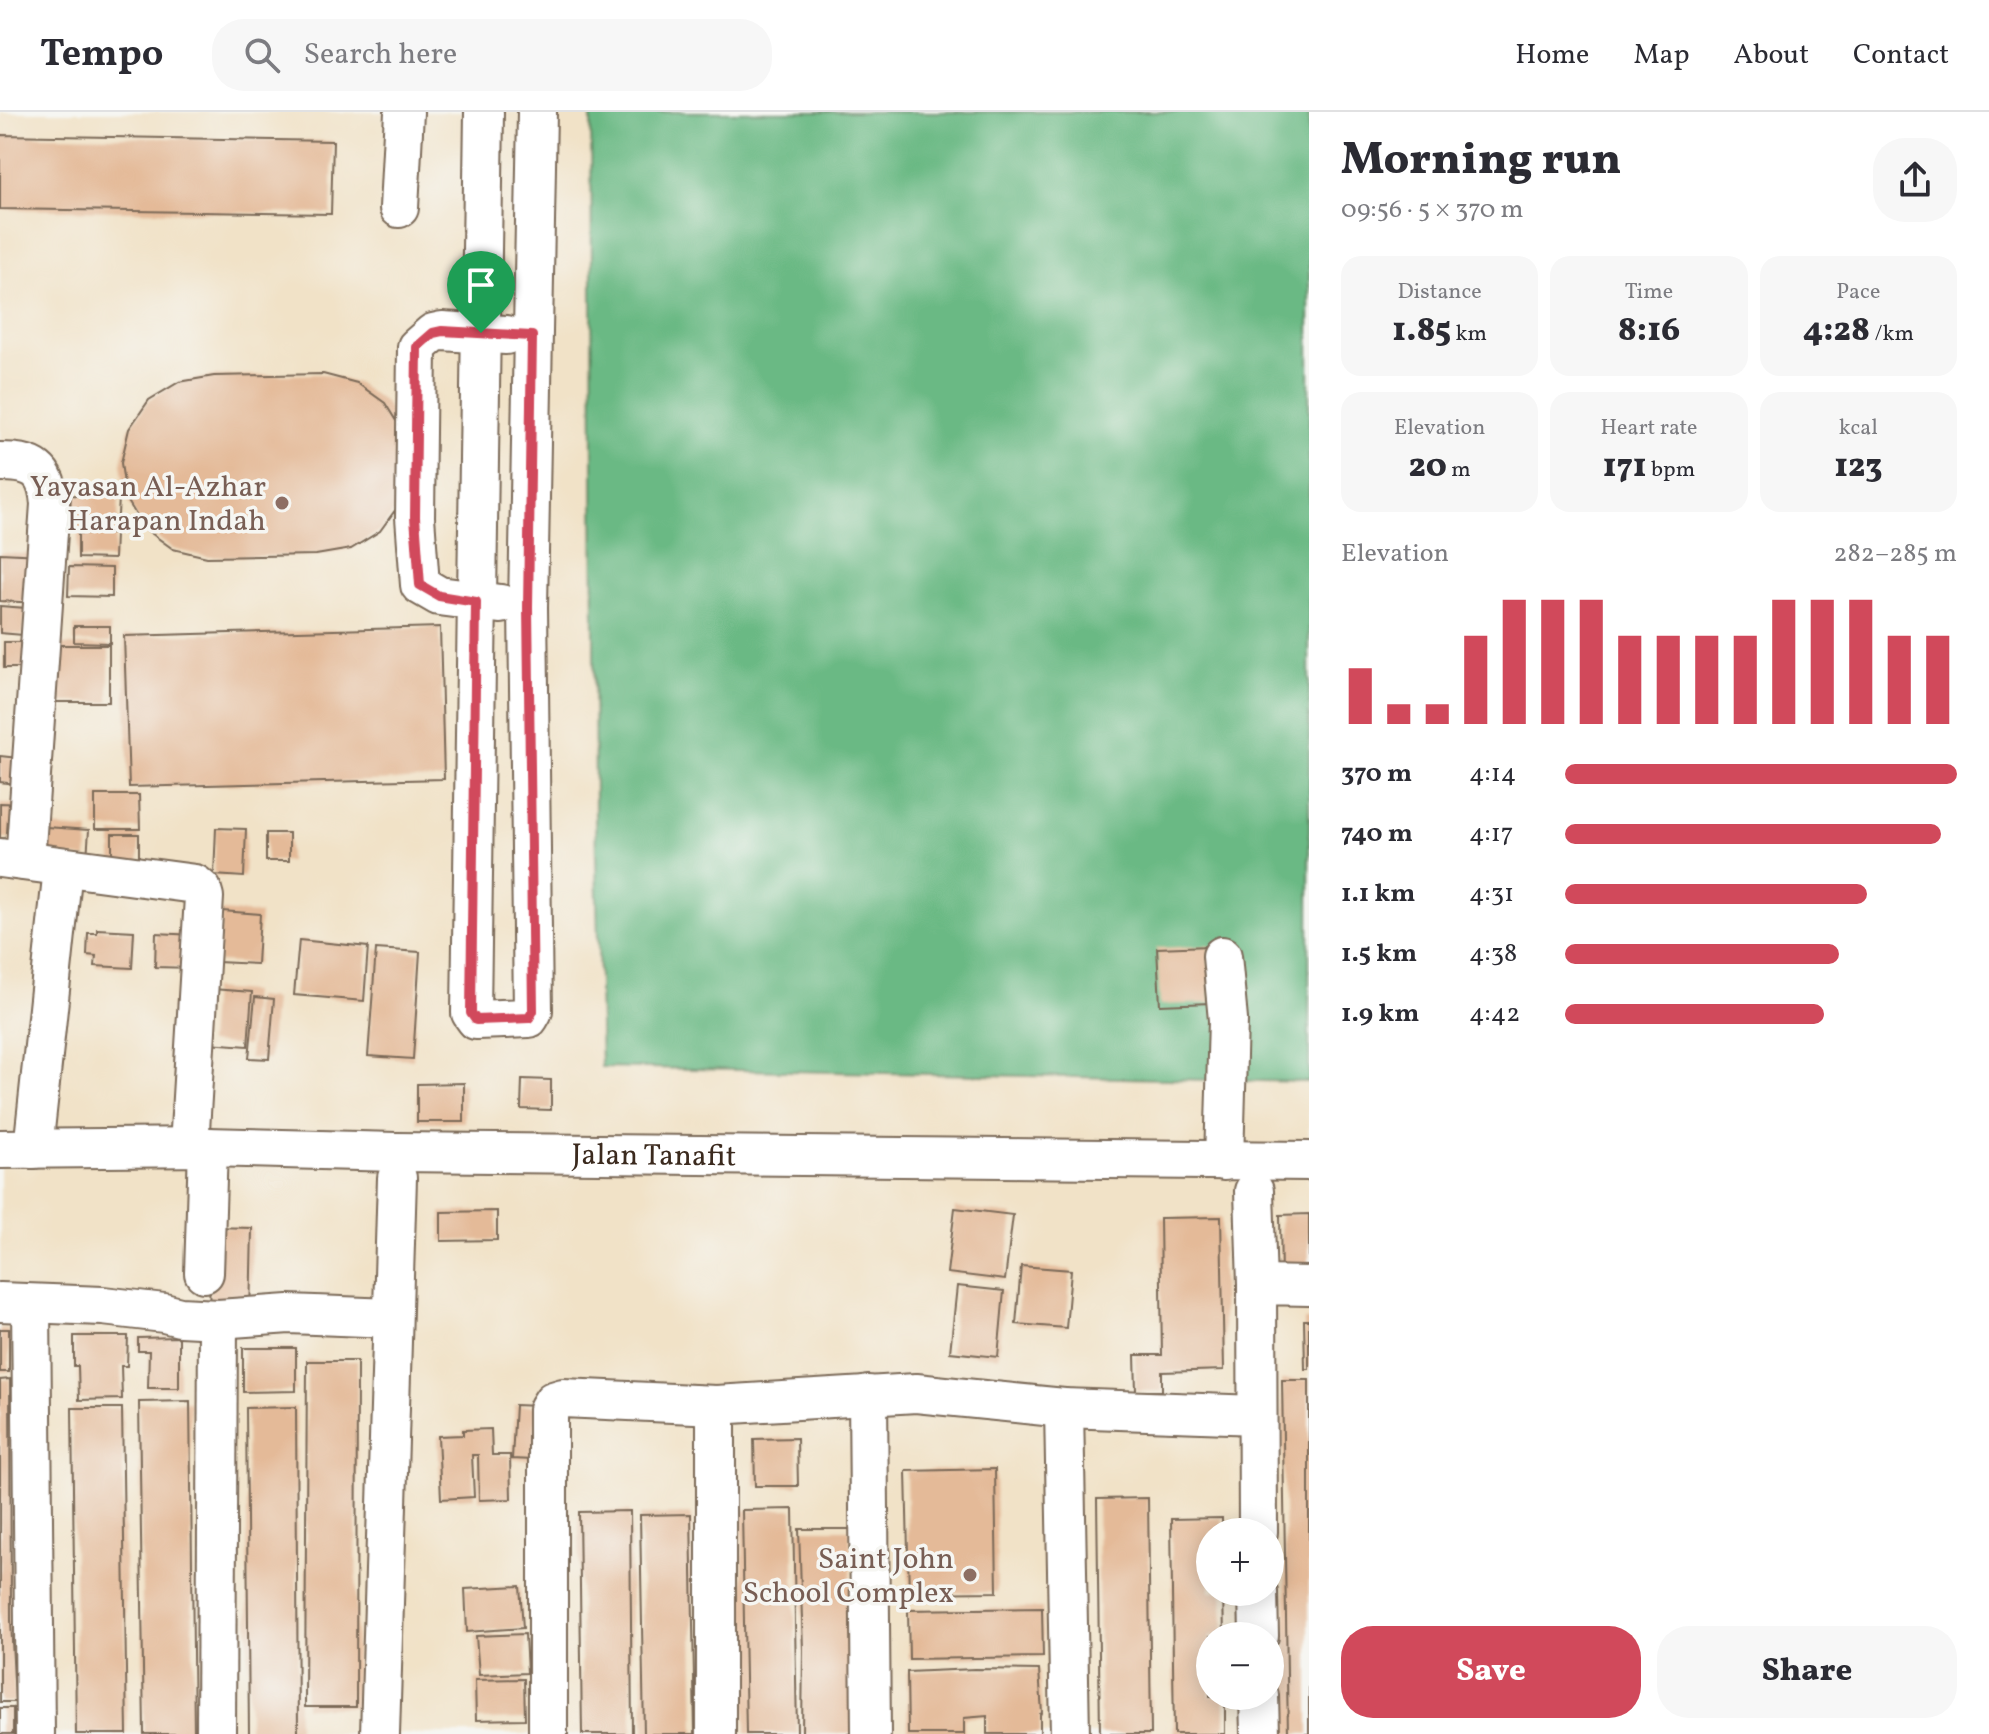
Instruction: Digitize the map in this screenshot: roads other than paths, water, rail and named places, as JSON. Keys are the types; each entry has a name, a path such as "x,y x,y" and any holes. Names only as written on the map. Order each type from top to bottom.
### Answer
{"street":[{"path":"399,208 404,112"},
{"path":"484,112 471,1013 476,1020 529,1018 533,1011 528,607 537,112"},
{"path":"528,607 439,596 420,585 415,517 417,347 433,333 442,331 532,336"},
{"path":"0,462 24,462 37,470 48,484 50,504 13,859 195,884 204,897 199,1147 204,1273"},
{"path":"17,1149 63,868"},
{"path":"1222,956 1228,1020 1224,1161"},
{"name":"Jalan Tanafit","path":"17,1149 199,1147 396,1152 1309,1161"},
{"path":"380,1734 397,1178"},
{"path":"1254,1191 1258,1518"},
{"path":"1257,1285 1309,1286"},
{"path":"35,1734 16,1303 103,1306 218,1319 289,1314 392,1318"},
{"path":"216,1734 218,1319"},
{"path":"548,1734 548,1409 553,1401 563,1398 716,1405 916,1393 1064,1408 1257,1415"},
{"path":"868,1395 871,1734"},
{"path":"716,1405 716,1734"},
{"path":"1064,1408 1070,1734"},
{"path":"1259,1710 1260,1734"}],"place":[{"name":"Yayasan Al-Azhar Harapan Indah","path":"282,503"},
{"name":"Saint John School Complex","path":"970,1575"}]}
